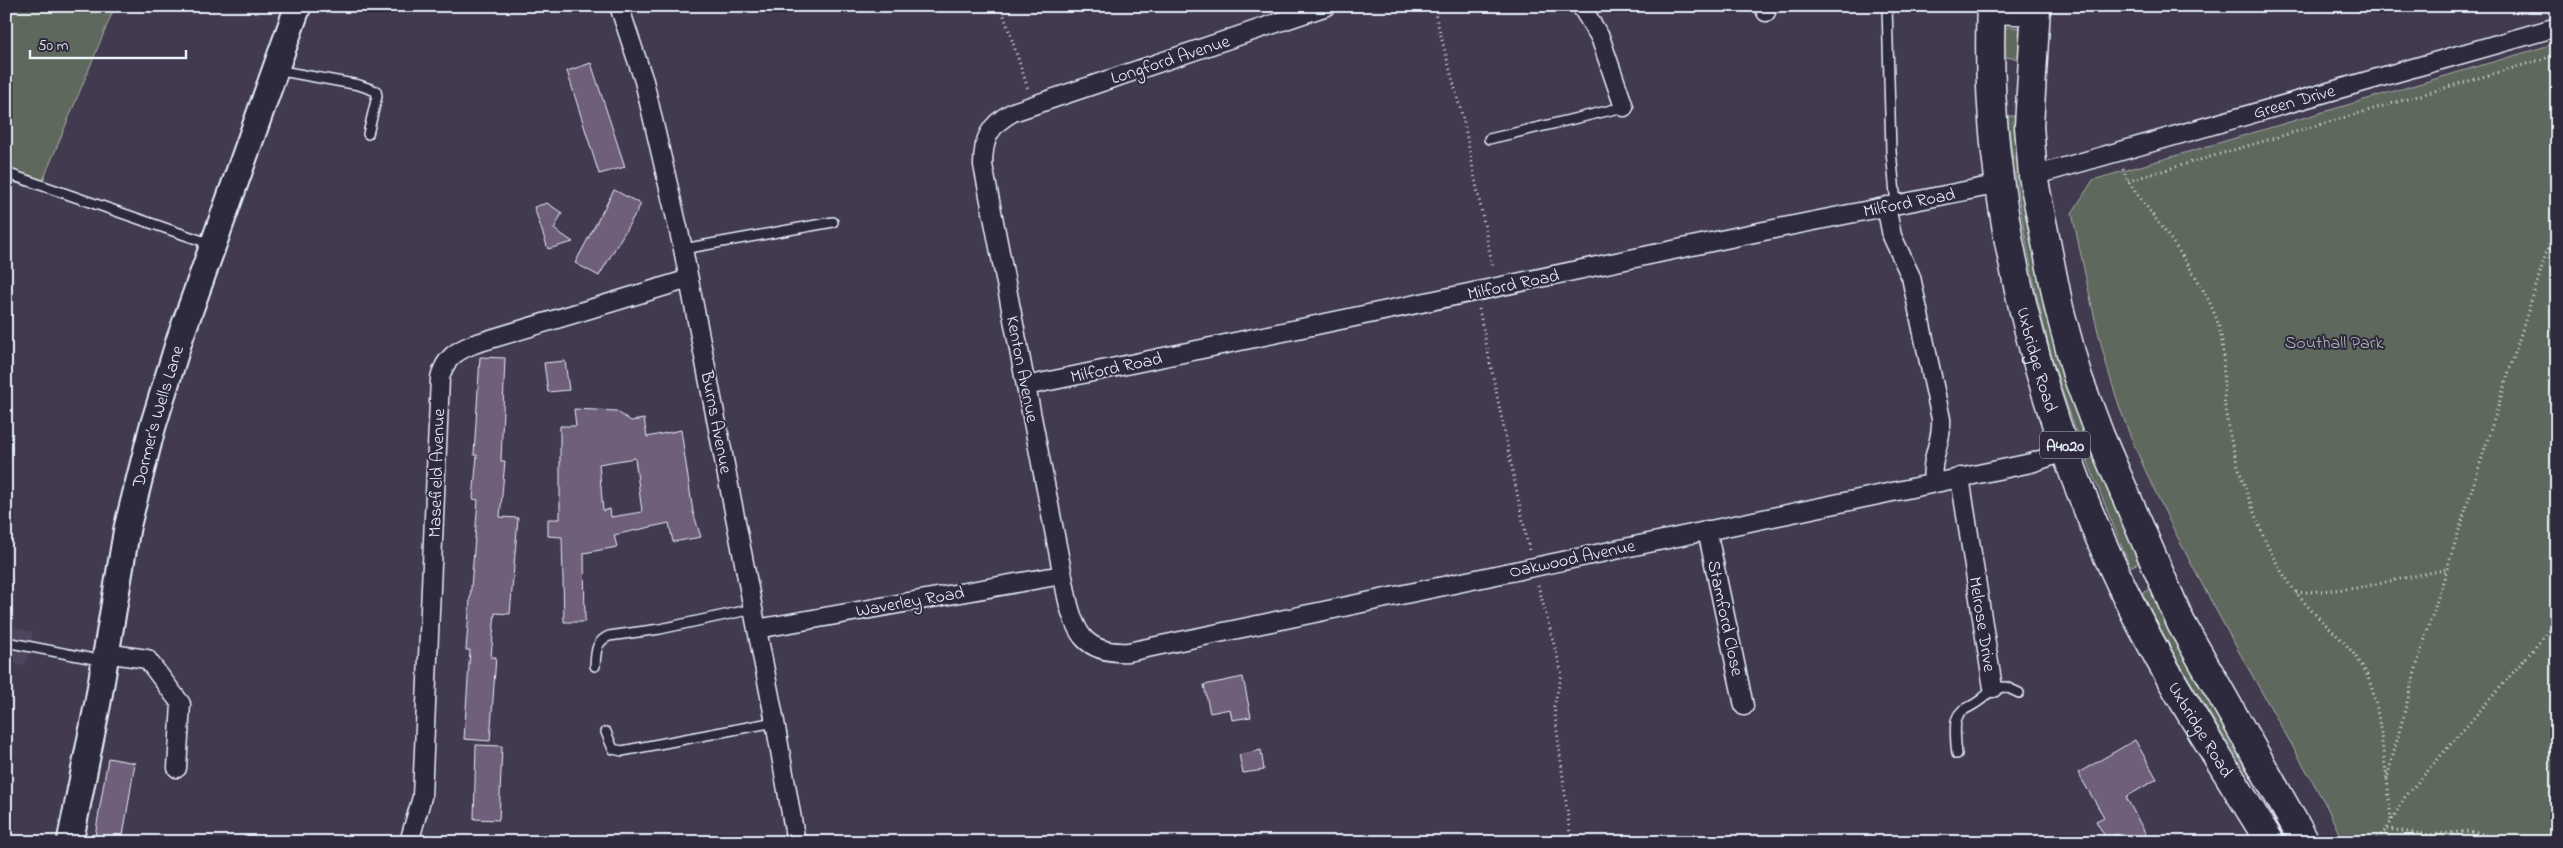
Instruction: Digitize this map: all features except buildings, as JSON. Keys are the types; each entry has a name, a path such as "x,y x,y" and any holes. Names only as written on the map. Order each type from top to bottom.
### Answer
{"main road":[{"name":"A4020","path":"1991,8 2036,9"},
{"name":"Uxbridge Road","path":"1991,8 1989,84 2000,184 2033,343 2067,451 2121,586 2156,652 2270,842"},
{"name":"Uxbridge Road","path":"2036,9 2029,126 2032,176 2057,299 2077,375 2100,436 2181,623 2305,842"},
{"path":"2121,586 2158,570"}],"street":[{"name":"Dormer’s Wells Lane","path":"70,842 128,528 150,438 180,338 298,6"},
{"name":"Burns Avenue","path":"619,6 644,81 690,279 776,722 796,842"},
{"name":"Longford Avenue","path":"1013,112 1327,6"},
{"path":"1581,6 1600,38 1624,107"},
{"name":"Green Drive","path":"2032,176 2557,27"},
{"name":"Kenton Avenue","path":"1013,112 993,125 987,134 984,144 983,165 1062,574 1071,615 1081,636"},
{"name":"Milford Road","path":"1026,386 1891,205 2000,184"},
{"path":"1891,205 1895,245 1909,272 1940,419 1940,434 1931,466 1933,482"},
{"name":"Masefield Avenue","path":"409,842 418,814 422,789 440,378 443,367 453,354 474,344 690,279"},
{"name":"Oakwood Avenue","path":"1081,636 1105,652 1128,652 2031,463 2067,451"},
{"name":"Melrose Drive","path":"1960,477 1993,688"},
{"name":"Stamford Close","path":"1707,530 1744,706"},
{"name":"Waverley Road","path":"757,629 1062,574"},
{"path":"104,657 147,659 181,704 176,768"}],"lane":[{"path":"1887,6 1891,205"},
{"path":"276,70 359,84 376,91 377,96 368,134"},
{"path":"1489,139 1624,107"},
{"path":"6,173 213,245"},
{"path":"683,249 833,222"},
{"path":"595,666 596,651 602,639 608,636 660,629 753,609"},
{"path":"6,642 104,657"},
{"path":"1993,688 2006,687 2019,693"},
{"name":"Melrose Drive","path":"1957,754 1954,728 1956,717 1962,710 1987,695 1993,688"},
{"path":"606,732 613,749 622,751 776,722"}],"path":[{"path":"1001,6 1032,105"},
{"path":"1433,6 1464,123 1496,287"},
{"path":"2128,181 2557,55"},
{"path":"2115,152 2128,181 2193,274 2210,303 2224,350 2224,396 2231,440 2263,533 2280,569 2296,593 2350,649 2365,671 2374,694 2387,778 2391,820"},
{"path":"2387,778 2418,660 2557,219"},
{"path":"1475,292 1533,566 1562,674 1554,706 1571,842"},
{"path":"2296,593 2357,588 2448,569"},
{"path":"2373,842 2387,828 2405,797 2557,622"},
{"path":"2387,828 2430,835 2469,831 2518,842"},
{"path":"2430,835 2434,842"}],"shaded area":[{"path":"6,625 33,632 25,666 6,662"}],"green space":[{"path":"6,6 115,6 39,190 6,180"},
{"path":"2005,27 2025,28 2022,59 2003,57"},
{"name":"Southall Park","path":"2557,43 2557,842 2343,842 2327,807 2204,589 2138,454 2126,425 2107,366 2072,213 2093,180"},
{"path":"2007,116 2019,116 2141,562 2130,567 2067,405 2050,350 2025,234"},
{"path":"2154,588 2263,796 2199,696 2155,619 2142,593"}]}
